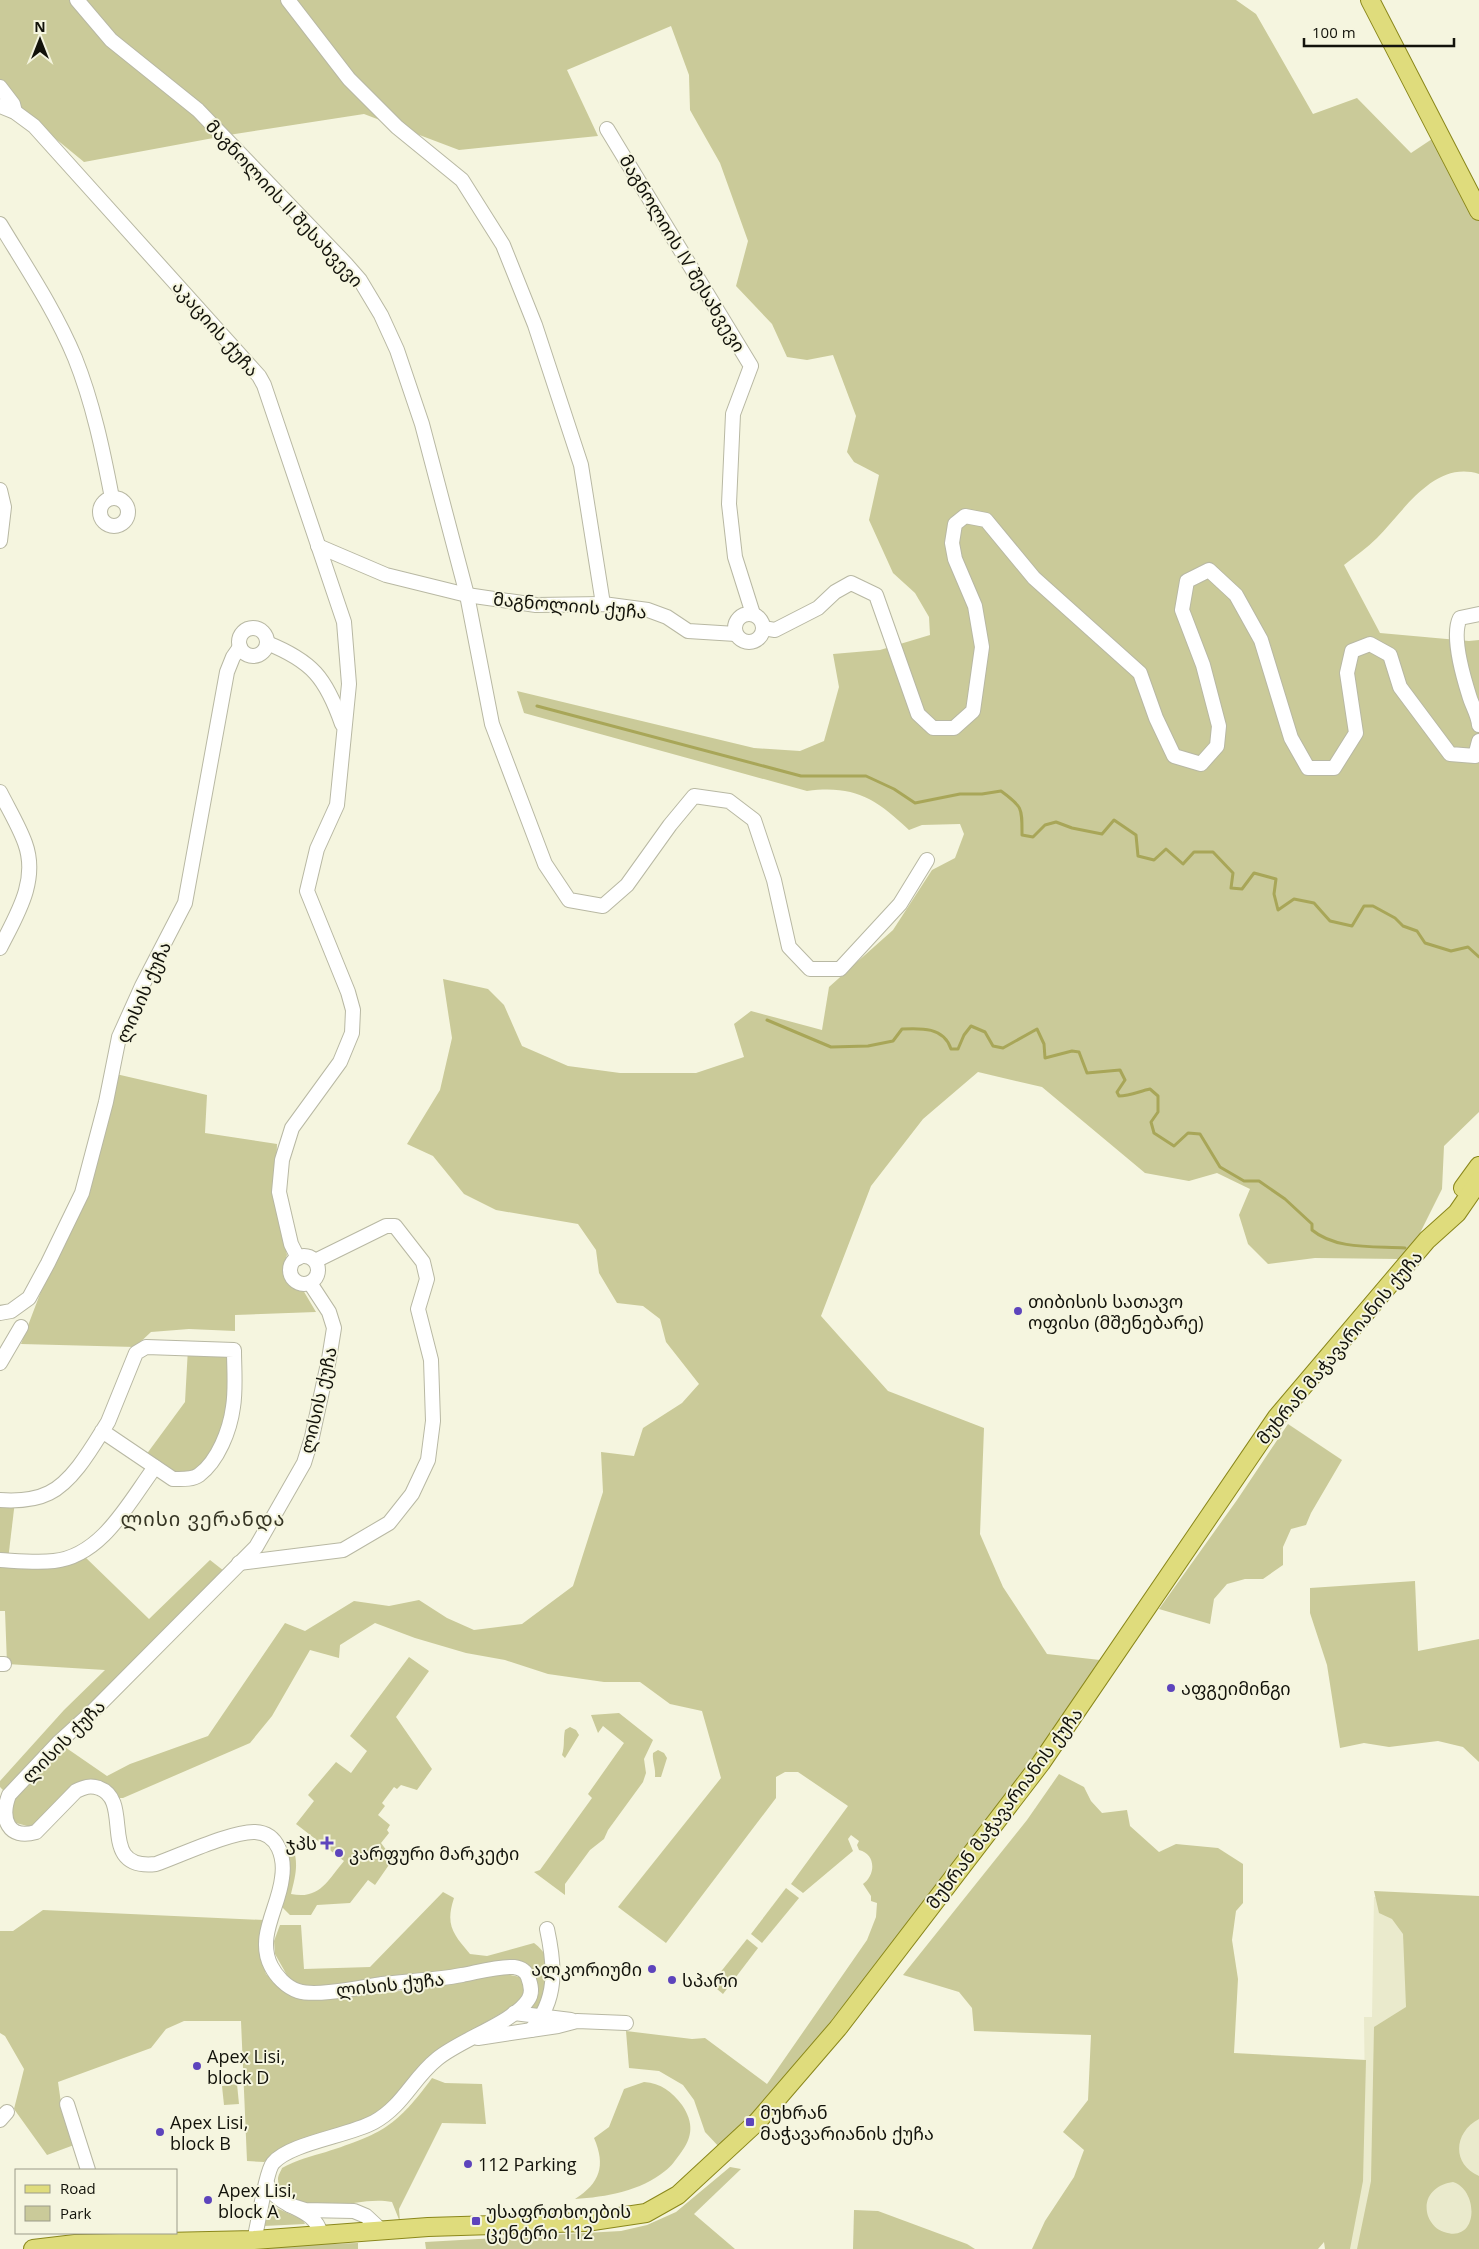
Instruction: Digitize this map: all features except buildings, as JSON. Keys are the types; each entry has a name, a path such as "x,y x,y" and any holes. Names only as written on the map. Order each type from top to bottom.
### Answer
{"main road":[{"path":"1370,0 1479,211"},
{"name":"მუხრან მაჭავარიანის ქუჩა","path":"1428,1240 1443,1215 1479,1166"},
{"name":"მუხრან მაჭავარიანის ქუჩა","path":"33,2249 77,2247 110,2238 254,2240 380,2230 586,2222 646,2213 678,2195 736,2144 781,2097 838,2028 1041,1763 1277,1417 1428,1240 1457,1213 1479,1181"},
{"path":"1457,1213 1479,1192"}],"street":[{"name":"მაგნოლიის II შესახვევი","path":"77,0 111,40 198,110 330,246 360,280 381,315 397,350 422,424 467,594 492,724 545,864 568,900 603,906 626,885 694,796 729,801 754,820 774,880 790,947 810,969 840,969 900,904 927,860"},
{"path":"288,0 349,79 397,126 462,180 503,245 536,326 581,465 603,604"},
{"path":"0,87 13,104 15,112"},
{"name":"აკაციის ქუჩა","path":"0,106 15,112 34,126 259,376 264,385 344,622 349,684 344,729"},
{"name":"მაგნოლიის IV შესახვევი","path":"607,129 751,366 734,414 729,504 735,557 753,614"},
{"path":"0,224 52,311 74,356 89,398 100,438 112,498"},
{"path":"0,490 4,507 0,541"},
{"path":"763,628 775,630 818,608 835,592 851,584 876,595 918,714 933,728 954,728 973,711 982,646 975,606 955,559 952,542 955,524 965,516 986,520 1034,578 1140,673 1156,718 1174,756 1201,764 1217,746 1219,726 1203,665 1182,610 1187,581 1210,570 1236,595 1261,640 1291,738 1308,768 1334,768 1356,733 1347,673 1352,650 1370,644 1390,655 1400,688 1450,754 1475,756 1479,741"},
{"name":"მაგნოლიის ქუჩა","path":"318,546 386,575 467,594 536,604 603,604 648,610 667,617 688,631 736,634"},
{"path":"753,614 760,619 763,628 760,636 752,642 742,640 736,634 734,625 739,617 753,614"},
{"path":"1479,614 1460,618 1457,624 1456,640 1469,696 1479,725"},
{"path":"267,642 262,652 255,656 248,655 240,647 242,634 249,629 262,631 267,642 290,652 313,670 330,692 344,729 337,805 317,849 307,892 348,992 353,1010 352,1033 340,1062 292,1128 282,1160 279,1192 291,1244 298,1258"},
{"name":"ლისის ქუჩა","path":"0,1313 11,1311 29,1298 82,1193 106,1102 119,1038 142,986 185,903 227,672 233,657 240,647"},
{"path":"0,792 26,844 30,870 24,900 0,948"},
{"path":"240,1563 343,1550 389,1523 412,1494 428,1460 432,1421 432,1368 418,1309 427,1279 423,1262 395,1226 386,1226 315,1261"},
{"path":"307,1257 315,1261 318,1270 314,1280 310,1283 299,1283 291,1275 292,1263 298,1258 307,1257"},
{"name":"ლისის ქუჩა","path":"254,2240 268,2172 274,2162 284,2154 374,2122 392,2110 436,2059 514,2013 528,2000 531,1986 526,1973 521,1968 514,1967 450,1977 335,1990 299,1992 289,1987 274,1973 267,1955 270,1921 282,1880 283,1864 278,1845 263,1833 244,1833 156,1864 138,1864 129,1859 118,1841 116,1810 109,1794 100,1788 84,1787 76,1791 36,1832 28,1834 18,1834 10,1829 5,1822 4,1804 9,1795 58,1743 90,1714 256,1547 266,1530 304,1463 312,1437 329,1359 334,1328 329,1312 310,1283"},
{"path":"0,1363 21,1327"},
{"path":"0,1500 15,1501 49,1493 67,1479 92,1448 102,1431 139,1350 146,1347 234,1350 233,1408 224,1438 209,1465 198,1476 186,1479 173,1479 102,1431"},
{"path":"0,1560 55,1561 79,1553 102,1539 155,1467"},
{"path":"531,2030 542,2015 553,1989 553,1961 547,1929"},
{"path":"514,2013 542,2015 577,2021 626,2023"},
{"path":"470,2039 577,2021"},
{"path":"67,2104 88,2169"},
{"path":"267,2184 272,2193 288,2205 315,2220 321,2234"},
{"path":"288,2205 312,2211 354,2211 366,2216 380,2230"}],"shaded area":[{"path":"1374,1897 1479,1900 1479,2249 1348,2249 1365,2101 1364,2017 1372,2017"}],"green space":[{"path":"0,0 1236,0 1256,14 1313,114 1357,98 1411,153 1435,137 1479,211 1479,474 1463,472 1448,474 1434,481 1409,502 1373,542 1344,565 1380,633 1469,641 1479,640 1479,1112 1444,1146 1442,1189 1420,1233 1399,1259 1315,1258 1268,1264 1248,1244 1239,1215 1250,1189 1217,1173 1189,1181 1145,1173 1042,1087 978,1072 923,1119 871,1186 821,1316 888,1391 984,1428 980,1534 1003,1587 1047,1654 1100,1660 1084,1689 985,1828 775,2091 721,2149 705,2132 694,2100 683,2085 659,2071 629,2068 626,2031 692,2039 705,2038 767,2084 867,1940 876,1917 877,1903 871,1901 871,1896 863,1884 872,1870 871,1860 865,1852 859,1850 857,1845 859,1841 851,1835 848,1839 853,1851 803,1893 791,1884 848,1806 798,1772 785,1772 776,1777 776,1798 666,1943 618,1907 721,1778 702,1711 670,1704 640,1682 604,1682 548,1674 505,1660 466,1653 415,1638 375,1623 340,1645 339,1658 310,1650 272,1716 250,1743 123,1798 117,1798 93,1782 38,1825 31,1827 16,1823 11,1816 11,1801 62,1745 107,1776 130,1764 208,1736 285,1623 305,1631 354,1601 389,1606 419,1600 447,1618 474,1630 522,1624 573,1586 603,1492 601,1452 634,1456 643,1428 682,1403 699,1384 666,1342 660,1319 643,1306 617,1303 599,1273 596,1250 578,1224 496,1210 464,1194 433,1156 407,1144 440,1090 452,1038 443,979 488,989 504,1005 522,1046 568,1066 620,1073 696,1073 744,1057 734,1024 751,1011 822,1030 829,987 893,930 932,870 955,858 964,834 960,824 922,825 909,830 874,802 851,792 838,790 807,791 524,713 517,691 754,748 800,751 824,741 839,687 833,654 880,650 930,635 929,617 915,593 893,573 869,520 879,475 854,462 847,452 856,416 833,355 807,360 787,357 772,324 736,286 748,241 720,163 690,110 689,75 671,26 567,70 598,136 459,150 364,114 235,134 84,162 0,93"},
{"path":"116,1074 207,1095 205,1133 277,1144 275,1199 287,1255 283,1267 289,1285 303,1290 316,1312 235,1315 235,1331 189,1329 151,1332 135,1347 21,1344 51,1265 90,1192"},
{"path":"188,1348 234,1350 233,1407 209,1465 186,1479 143,1459 185,1402"},
{"path":"1288,1424 1342,1460 1306,1525 1291,1529 1283,1547 1283,1565 1263,1579 1245,1579 1227,1584 1214,1599 1210,1624 1159,1609 1237,1500"},
{"path":"0,1500 15,1501 8,1560 0,1560"},
{"path":"83,1555 149,1619 210,1560 224,1571 5,1792 0,1787 0,1781 64,1710 105,1670 7,1664 5,1611 0,1611 0,1564"},
{"path":"1415,1581 1418,1651 1479,1639 1479,1762 1463,1747 1438,1741 1389,1747 1364,1743 1340,1748 1327,1665 1310,1613 1310,1588"},
{"path":"409,1657 429,1671 396,1717 432,1769 417,1790 401,1785 397,1789 394,1787 382,1803 385,1806 378,1815 390,1825 387,1830 389,1833 381,1843 393,1859 375,1885 368,1880 350,1903 317,1905 311,1915 290,1915 281,1906 288,1876 286,1848 293,1847 296,1860 296,1871 291,1894 301,1895 316,1891 328,1881 344,1861 296,1824 314,1801 308,1795 336,1762 351,1773 367,1751 350,1736"},
{"path":"619,1713 653,1740 644,1759 646,1773 643,1782 608,1830 604,1839 590,1850 565,1884 565,1895 534,1872 540,1870 592,1798 588,1794 624,1743 603,1726 598,1733 591,1715"},
{"path":"570,1727 576,1730 579,1735 565,1758 562,1755 564,1733"},
{"path":"658,1750 664,1753 667,1758 661,1777 655,1777 653,1753"},
{"path":"1059,1774 1084,1787 1091,1801 1102,1813 1127,1810 1130,1826 1159,1852 1176,1844 1218,1848 1243,1864 1243,1903 1236,1911 1232,1940 1238,1979 1234,2053 1366,2060 1363,2181 1350,2249 1325,2249 1324,2242 1318,2249 1032,2249 1045,2221 1074,2177 1084,2150 1063,2132 1088,2100 1091,2035 974,2031 972,2008 959,1992 903,1975 1027,1820"},
{"path":"786,1888 799,1898 762,1943 751,1934"},
{"path":"1374,1891 1479,1896 1479,2119 1465,2132 1459,2148 1464,2164 1470,2171 1479,2176 1479,2249 1357,2249 1371,2181 1374,2027 1406,2007 1403,1934 1392,1919 1379,1913","holes":["1453,2182 1462,2187 1471,2204 1469,2224 1464,2230 1456,2234 1441,2231 1428,2216 1427,2203 1429,2197 1441,2185 1447,2183"]},
{"path":"443,1892 454,1898 450,1915 452,1929 470,1954 487,1956 534,1943 542,1951 547,1958 550,1975 538,2010 527,2009 539,1993 536,1978 525,1964 513,1960 459,1971 338,1986 300,1986 288,1977 275,1954 274,1941 280,1925 301,1925 304,1969 370,1967"},
{"path":"43,1910 264,1920 262,1960 266,1974 289,1994 314,1999 386,1993 506,1974 520,1977 526,1986 526,1996 520,2002 469,2032 392,2105 374,2119 286,2148 264,2162 247,2161 241,2021 184,2021 166,2029 151,2048 58,2082 61,2103 74,2145 47,2155 14,2109 24,2069 5,2036 0,2033 0,1931 13,1931"},
{"path":"747,1939 758,1948 723,1994 711,1984"},
{"path":"432,2078 445,2083 482,2084 486,2124 442,2123 399,2209 400,2222 392,2202 378,2201 318,2205 291,2197 279,2186 278,2178 282,2168 298,2160 361,2140 387,2126 409,2107"},
{"path":"644,2082 656,2084 666,2089 682,2105 690,2124 690,2136 684,2148 667,2169 645,2184 611,2195 575,2199 590,2187 598,2173 600,2157 594,2138 609,2127 624,2089"},
{"path":"237,2084 239,2104 224,2105 222,2086"},
{"path":"730,2167 741,2169 694,2214 735,2249 426,2249 425,2242 621,2231 647,2225 676,2212"},
{"path":"270,2205 303,2220 305,2224 264,2226"},
{"path":"854,2210 878,2211 967,2244 975,2249 853,2249"},
{"path":"358,2243 358,2249 176,2249"}],"waterway":[{"path":"537,706 801,776 866,776 894,789 915,803 960,794 982,794 1001,791 1014,801 1020,809 1022,835 1033,837 1045,825 1056,822 1072,828 1102,834 1114,820 1136,835 1138,856 1154,860 1166,849 1183,864 1194,852 1213,852 1233,873 1231,888 1242,889 1254,873 1276,879 1274,894 1278,910 1294,899 1314,903 1330,921 1352,926 1364,906 1373,906 1395,918 1403,926 1417,931 1425,943 1451,951 1468,947 1479,957"},
{"path":"767,1020 831,1047 868,1046 893,1041 902,1029 924,1029 943,1036 951,1049 958,1049 964,1035 971,1026 985,1032 993,1046 1003,1048 1037,1029 1044,1044 1045,1058 1072,1051 1079,1052 1087,1073 1120,1070 1125,1080 1117,1092 1119,1096 1150,1089 1158,1096 1158,1112 1151,1122 1154,1133 1174,1146 1188,1133 1200,1134 1220,1167 1244,1181 1259,1181 1285,1199 1312,1224 1312,1230 1322,1236 1332,1241 1356,1246 1405,1248"}],"place":[{"name":"თიბისის სათავო ოფისი (მშენებარე)","path":"1018,1311"},
{"name":"აფგეიმინგი","path":"1171,1688"},
{"name":"ჯპს","path":"327,1843"},
{"name":"კარფური მარკეტი","path":"339,1853"},
{"name":"ალკორიუმი","path":"652,1969"},
{"name":"სპარი","path":"672,1980"},
{"name":"Apex Lisi, block D","path":"197,2066"},
{"name":"მუხრან მაჭავარიანის ქუჩა","path":"750,2122"},
{"name":"Apex Lisi, block B","path":"160,2132"},
{"name":"112 Parking","path":"468,2164"},
{"name":"Apex Lisi, block A","path":"208,2200"},
{"name":"უსაფრთხოების ცენტრი 112","path":"476,2221"}],"district":[{"name":"ლისი ვერანდა","path":"203,1518"}]}
